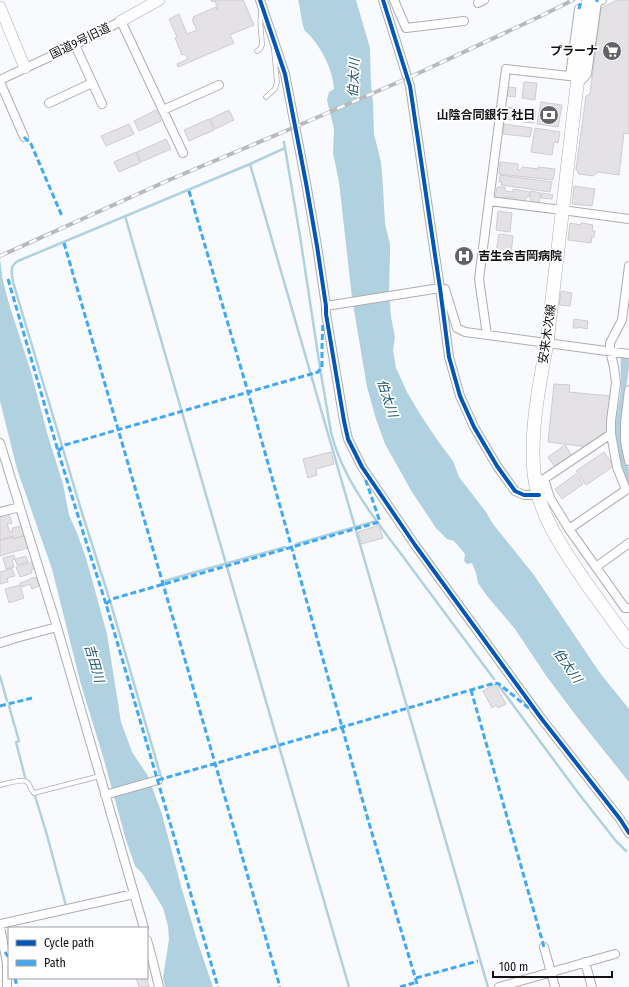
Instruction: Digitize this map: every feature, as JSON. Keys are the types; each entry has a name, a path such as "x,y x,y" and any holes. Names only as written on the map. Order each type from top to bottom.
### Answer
{"main road":[{"name":"安来木次線","path":"584,5 547,343 533,436 534,474 540,480 539,495 548,521 558,542 629,642"}],"street":[{"name":"国道9号旧道","path":"0,81 74,45 159,0"},
{"path":"383,0 410,86 432,235 438,289 449,357 460,396 474,428 515,491 524,495 539,495"},
{"path":"394,0 406,28 464,21"},
{"path":"487,335 479,279 506,69 575,80 587,74 597,2 602,0"},
{"path":"262,4 285,74 328,306 326,314 348,439 362,467 415,545 541,718 620,819 629,833"},
{"path":"0,7 25,68"},
{"path":"121,21 182,153"},
{"path":"74,45 102,104"},
{"path":"0,81 24,137"},
{"path":"49,103 92,83"},
{"path":"163,110 219,85"},
{"path":"489,201 629,219"},
{"path":"569,529 628,492 617,467 611,434 611,421 616,383 610,343 622,320 629,266"},
{"path":"328,306 438,289 445,290 457,328 465,332 625,353"},
{"path":"629,390 625,423 625,441 629,461"},
{"path":"611,434 540,480 546,487 550,498 569,529 625,608 629,608"},
{"path":"0,443 57,626 144,927"},
{"path":"0,512 20,507"},
{"path":"596,567 629,543"},
{"path":"0,643 57,626"},
{"path":"106,795 157,780"},
{"path":"8,987 7,963 0,925 134,894"},
{"path":"148,944 159,987"},
{"path":"544,947 555,987"},
{"path":"499,987 615,954"},
{"path":"585,962 592,987"}],"lane":[{"path":"257,51 260,50 262,45 260,16 262,4"},
{"path":"266,97 275,90 277,78 270,28"},
{"path":"0,785 25,781 34,794 100,776"}],"water":[{"name":"伯太川","path":"298,0 356,0 370,48 374,134 381,162 385,224 390,244 389,291 391,317 395,337 393,350 396,368 407,392 420,414 453,461 459,477 486,512 493,524 534,575 600,673 629,709 629,782 547,677 515,629 487,596 478,583 472,563 467,564 464,561 465,554 454,541 447,539 436,528 412,492 385,444 367,387 352,298 339,182 333,153 334,129 327,100 329,92 334,89 332,75 324,55 305,31"},
{"name":"吉田川","path":"0,259 3,281 10,307 31,372 48,436 63,484 69,515 86,558 107,634 121,722 132,752 148,776 162,814 181,886 213,987 165,987 163,978 169,939 168,926 163,908 142,873 135,866 126,840 80,681 52,569 17,469 0,401"},
{"path":"621,353 629,354 629,366 622,422 625,458 629,470 629,485 620,462 616,438 616,422 621,389"}],"building":[{"path":"211,0 243,0 254,25 230,35 234,43 178,67 177,64 188,59 185,54 182,55 175,38 177,37 169,19 179,14 187,34 197,30 192,20 194,19 193,17 216,7 217,10 218,9 215,1 212,2"},
{"name":"プラーナ","path":"617,0 629,0 629,134 624,133 619,175 598,172 593,176 579,174 576,169 586,96 590,94 601,8"},
{"path":"524,82 537,83 535,100 522,98"},
{"path":"508,87 516,88 515,97 507,96"},
{"name":"山陰合同銀行 社日","path":"541,102 562,105 558,127 537,124"},
{"path":"508,107 521,109 519,121 506,119"},
{"path":"523,109 536,111 534,123 522,122"},
{"path":"156,110 161,121 139,131 134,121"},
{"path":"229,110 234,120 215,129 210,119"},
{"path":"209,119 214,130 189,141 184,130"},
{"path":"129,124 134,134 106,146 101,136"},
{"path":"504,124 532,128 530,137 503,134"},
{"path":"535,128 560,132 558,143 554,142 552,155 531,152"},
{"path":"166,139 171,149 141,162 137,152"},
{"path":"136,152 140,163 119,172 114,162"},
{"path":"500,162 518,164 518,170 521,170 522,167 555,169 553,180 499,174"},
{"path":"500,175 552,182 550,192 501,185 502,182 499,182"},
{"path":"574,186 595,189 592,206 572,204"},
{"path":"497,187 505,187 505,191 513,192 513,189 530,192 529,197 526,197 525,202 516,200 516,198 504,197 503,200 495,199"},
{"path":"531,191 541,193 539,203 530,202"},
{"path":"542,193 553,195 552,199 541,198"},
{"path":"498,211 512,213 510,232 496,230"},
{"path":"570,223 593,225 592,231 595,231 591,243 568,240"},
{"path":"499,234 513,236 511,254 496,252"},
{"path":"561,291 572,293 570,306 559,305"},
{"path":"574,319 588,321 587,329 578,327 573,328"},
{"path":"554,384 570,385 569,392 611,396 607,433 588,447 548,442"},
{"path":"565,445 572,456 555,467 548,457"},
{"path":"331,452 334,464 316,469 317,475 308,478 303,459"},
{"path":"604,452 614,466 586,485 576,471"},
{"path":"576,474 583,484 562,499 555,489"},
{"path":"8,511 12,523 7,524 10,532 13,531 12,528 21,526 24,535 13,539 13,536 0,540 0,514"},
{"path":"379,525 383,538 362,544 358,532"},
{"path":"24,536 28,548 0,556 0,540"},
{"path":"14,555 15,559 12,560 14,567 6,569 3,558"},
{"path":"26,556 28,562 17,565 15,559"},
{"path":"32,562 34,569 31,570 32,573 20,577 16,567"},
{"path":"12,568 15,576 7,578 8,582 0,584 0,572"},
{"path":"36,577 39,586 32,589 30,584 22,587 20,583"},
{"path":"20,585 24,598 9,603 5,589"},
{"path":"495,684 506,704 498,708 496,705 492,708 483,691"},
{"path":"136,979 147,979 149,987 139,987"}],"waterway":[{"path":"284,142 321,374 331,432 336,450 352,484 373,516 494,679"},
{"path":"161,777 111,604 82,513 13,282 12,268 18,261 285,148"},
{"path":"250,164 488,987"},
{"path":"125,216 349,987"},
{"path":"296,544 376,521"},
{"path":"164,581 285,547"},
{"path":"0,676 7,701"},
{"path":"499,686 579,794 616,841 626,851"},
{"path":"9,706 19,741 16,742 25,777"},
{"path":"35,796 66,906"}],"railway":[{"path":"0,256 169,180 408,78 573,0"}],"marked path":[{"path":"579,9 581,0"},
{"path":"24,137 31,144 62,216"},
{"path":"189,191 248,392 369,823 418,987"},
{"path":"64,243 280,987"},
{"path":"8,279 58,451 106,604 218,987"},
{"path":"58,451 65,445 318,372 322,367 323,322"},
{"path":"106,604 112,599 379,522 365,478"},
{"path":"158,780 495,683 499,684 530,709"},
{"path":"471,690 544,947"},
{"path":"0,706 32,698"},
{"path":"5,952 8,956"},
{"path":"416,978 478,961"},
{"path":"15,979 17,987"},
{"path":"400,987 417,982"}],"cycle path":[{"path":"260,0 285,74 317,246 326,314 348,439 362,467 415,545 541,718 620,819 629,833"},
{"path":"383,0 410,86 449,357 460,396 474,427 497,466 515,491 524,495 539,495"}],"place":[{"name":"プラーナ","path":"612,51"},
{"name":"山陰合同銀行 社日","path":"549,115"},
{"name":"吉生会吉岡病院","path":"464,256"}]}
